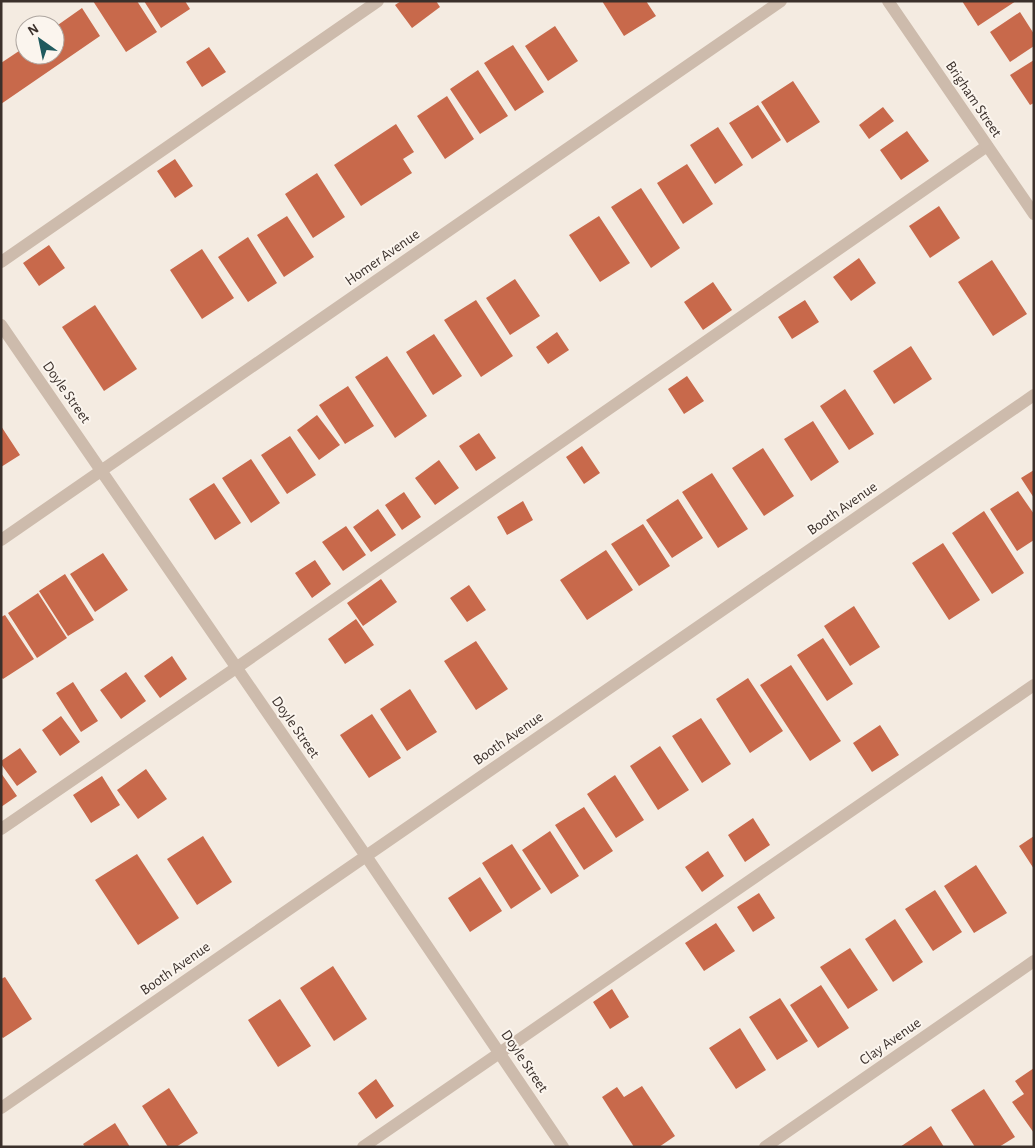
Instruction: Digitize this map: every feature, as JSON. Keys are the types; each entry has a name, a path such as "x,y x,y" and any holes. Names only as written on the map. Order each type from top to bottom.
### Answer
{"street":[{"path":"1,262 378,1"},
{"name":"Homer Avenue","path":"1,540 781,1"},
{"name":"Brigham Street","path":"888,1 1034,214"},
{"path":"1,829 987,146"},
{"name":"Doyle Street","path":"1,325 366,856 563,1147"},
{"name":"Booth Avenue","path":"1,1108 1034,395"},
{"path":"363,1147 1034,685"},
{"name":"Clay Avenue","path":"765,1147 1034,961"}],"building":[{"path":"93,1 137,1 157,32 126,52"},
{"path":"144,1 185,1 190,9 161,28"},
{"path":"401,1 436,1 440,7 412,28 395,5"},
{"path":"602,1 646,1 656,16 624,36"},
{"path":"962,1 1016,1 978,26"},
{"path":"82,8 100,36 65,60 65,20"},
{"path":"1020,12 1034,34 1034,46 1010,62 990,32"},
{"path":"555,26 578,61 548,81 525,46"},
{"path":"513,45 544,92 515,111 484,63"},
{"path":"209,47 226,72 202,87 186,62"},
{"path":"15,54 15,65 58,65 1,104 1,63"},
{"path":"1034,60 1034,103 1030,105 1010,75"},
{"path":"478,70 508,116 480,134 450,89"},
{"path":"793,81 820,122 787,143 761,102"},
{"path":"447,96 474,139 445,159 417,116"},
{"path":"758,105 781,140 752,159 729,123"},
{"path":"883,107 894,121 869,139 859,125"},
{"path":"396,124 414,152 403,159 412,173 361,206 334,165"},
{"path":"718,127 743,165 715,184 690,145"},
{"path":"907,131 929,161 901,180 880,150"},
{"path":"175,159 193,186 175,198 157,171"},
{"path":"687,164 713,204 683,224 657,183"},
{"path":"317,173 345,217 313,238 285,194"},
{"path":"641,188 680,248 651,268 611,207"},
{"path":"939,206 960,238 930,258 909,226"},
{"path":"287,216 314,257 284,277 257,235"},
{"path":"599,216 630,263 600,282 569,235"},
{"path":"248,237 277,283 248,302 218,257"},
{"path":"49,245 65,268 39,286 23,263"},
{"path":"202,249 234,298 202,319 170,270"},
{"path":"859,258 876,283 851,301 833,277"},
{"path":"992,260 1027,314 993,336 958,282"},
{"path":"515,279 540,316 510,335 486,298"},
{"path":"713,282 732,310 703,330 684,302"},
{"path":"476,300 513,356 481,377 444,320"},
{"path":"805,300 819,322 792,339 778,317"},
{"path":"95,305 137,369 104,391 62,327"},
{"path":"557,332 569,350 548,364 536,347"},
{"path":"434,334 462,376 433,395 406,352"},
{"path":"911,346 932,379 894,404 873,371"},
{"path":"387,356 427,416 395,438 355,377"},
{"path":"687,376 704,401 684,414 668,389"},
{"path":"348,386 374,426 345,444 319,405"},
{"path":"845,389 874,434 849,450 820,406"},
{"path":"317,415 340,445 319,460 297,430"},
{"path":"813,421 839,462 811,481 784,439"},
{"path":"1,426 20,455 1,467"},
{"path":"479,433 496,458 476,471 459,446"},
{"path":"290,436 316,475 287,494 261,455"},
{"path":"582,446 600,473 584,484 566,457"},
{"path":"763,448 794,496 764,516 732,468"},
{"path":"251,459 280,503 251,523 222,478"},
{"path":"439,460 459,488 435,505 415,478"},
{"path":"1034,470 1034,498 1021,478"},
{"path":"712,473 748,529 718,548 682,492"},
{"path":"214,483 241,523 215,540 189,499"},
{"path":"1018,491 1034,514 1034,540 1017,551 990,509"},
{"path":"404,492 421,517 402,530 385,505"},
{"path":"678,499 703,538 672,558 646,520"},
{"path":"523,501 533,520 507,535 497,517"},
{"path":"378,509 396,535 371,552 353,527"},
{"path":"984,511 1024,573 992,594 952,533"},
{"path":"643,524 670,566 639,586 611,544"},
{"path":"346,526 366,555 343,571 322,542"},
{"path":"943,543 980,600 949,620 912,563"},
{"path":"606,550 633,590 587,620 560,580"},
{"path":"103,553 128,590 95,612 70,574"},
{"path":"315,560 331,584 312,598 295,573"},
{"path":"65,574 94,620 68,636 39,591"},
{"path":"381,579 397,602 363,626 347,603"},
{"path":"469,585 486,610 467,622 450,598"},
{"path":"38,593 67,638 37,658 8,613"},
{"path":"854,606 880,647 850,666 824,626"},
{"path":"5,615 34,659 3,679 1,677 1,617"},
{"path":"356,619 374,645 345,664 328,639"},
{"path":"823,638 853,684 827,701 797,655"},
{"path":"476,641 508,689 476,710 444,661"},
{"path":"172,656 187,679 160,698 144,676"},
{"path":"791,665 841,741 810,761 760,685"},
{"path":"126,672 146,701 121,719 100,690"},
{"path":"748,678 783,731 750,753 716,699"},
{"path":"73,682 98,721 81,732 56,693"},
{"path":"410,689 437,732 407,751 380,709"},
{"path":"372,714 401,758 369,778 340,735"},
{"path":"61,716 80,742 60,756 42,730"},
{"path":"701,718 731,764 702,783 672,736"},
{"path":"880,725 899,755 872,772 853,743"},
{"path":"660,746 689,790 658,810 630,766"},
{"path":"20,748 37,772 17,786 1,764 1,761"},
{"path":"146,769 167,799 138,819 117,790"},
{"path":"1,773 17,796 1,807"},
{"path":"615,775 644,820 616,838 587,794"},
{"path":"102,776 120,805 91,823 73,795"},
{"path":"584,807 613,851 584,870 555,825"},
{"path":"753,818 770,845 745,862 728,835"},
{"path":"550,831 579,876 551,894 522,850"},
{"path":"203,836 232,882 197,905 167,859"},
{"path":"1034,836 1034,869 1019,846"},
{"path":"512,844 541,889 511,909 482,863"},
{"path":"708,851 724,876 702,892 685,867"},
{"path":"137,854 179,918 138,945 95,880"},
{"path":"976,865 1007,913 974,933 944,886"},
{"path":"480,877 502,911 470,932 448,898"},
{"path":"935,890 962,932 933,951 905,909"},
{"path":"759,893 775,918 753,932 737,907"},
{"path":"895,919 923,962 893,982 865,939"},
{"path":"716,923 735,951 704,971 685,943"},
{"path":"850,948 878,990 848,1009 820,967"},
{"path":"333,966 367,1019 334,1041 300,988"},
{"path":"5,977 32,1019 3,1038 1,1036 1,979"},
{"path":"821,985 849,1028 818,1048 790,1005"},
{"path":"612,989 629,1017 610,1029 593,1002"},
{"path":"780,998 808,1041 777,1060 749,1017"},
{"path":"280,999 311,1046 278,1067 248,1020"},
{"path":"740,1028 766,1070 736,1089 709,1048"},
{"path":"1034,1068 1034,1133 1012,1102 1024,1094 1015,1081"},
{"path":"376,1079 394,1106 376,1119 358,1093"},
{"path":"642,1086 675,1136 659,1147 634,1147 602,1097 617,1087 624,1097"},
{"path":"169,1088 198,1133 176,1147 168,1147 142,1106"},
{"path":"984,1089 1015,1137 999,1147 975,1147 951,1110"},
{"path":"115,1123 130,1147 85,1147 83,1144"},
{"path":"931,1126 944,1147 900,1147"}]}
